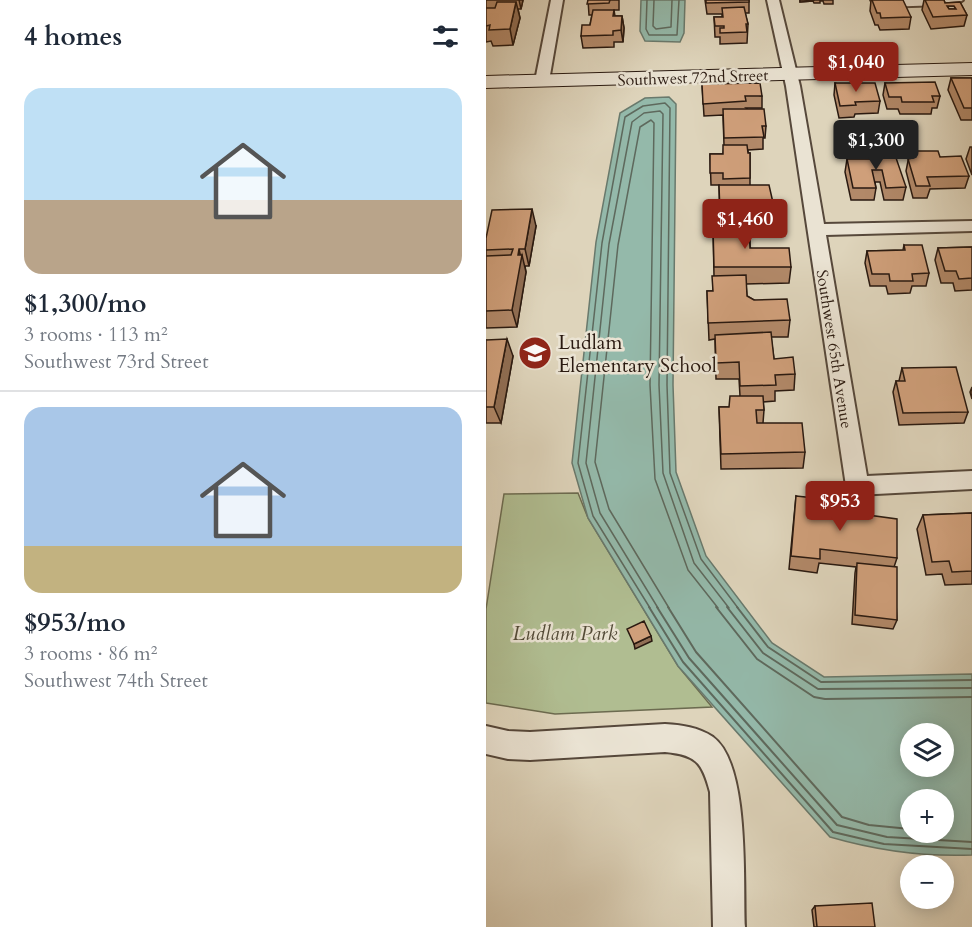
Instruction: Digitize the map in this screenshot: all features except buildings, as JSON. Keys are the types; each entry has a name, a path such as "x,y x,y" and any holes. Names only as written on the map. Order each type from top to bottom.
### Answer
{"main road":[{"name":"Southwest 72nd Street","path":"787,66 972,53"},
{"name":"Southwest 72nd Street","path":"486,66 544,72 787,66 972,69"},
{"name":"Southwest 72nd Street","path":"486,82 544,72"}],"street":[{"path":"544,72 557,0"},
{"name":"Southwest 65th Avenue","path":"773,0 793,86 857,486 972,480"},
{"path":"877,0 957,0"},
{"path":"816,230 972,226"},
{"path":"486,740 508,745 530,746 678,739 698,744 714,758 723,779 729,927"}],"green space":[{"name":"Ludlam Park","path":"578,493 588,518 678,666 712,707 555,714 486,703 486,609 504,494"}],"water":[{"path":"641,0 685,0 684,33 680,42 645,41 640,31"},
{"path":"669,97 676,104 673,385 676,472 706,556 772,643 824,677 972,674 972,855 900,852 830,837 678,666 588,518 572,463 596,242 620,113 645,98"}],"place":[{"name":"Ludlam Elementary School","path":"535,353"}]}
